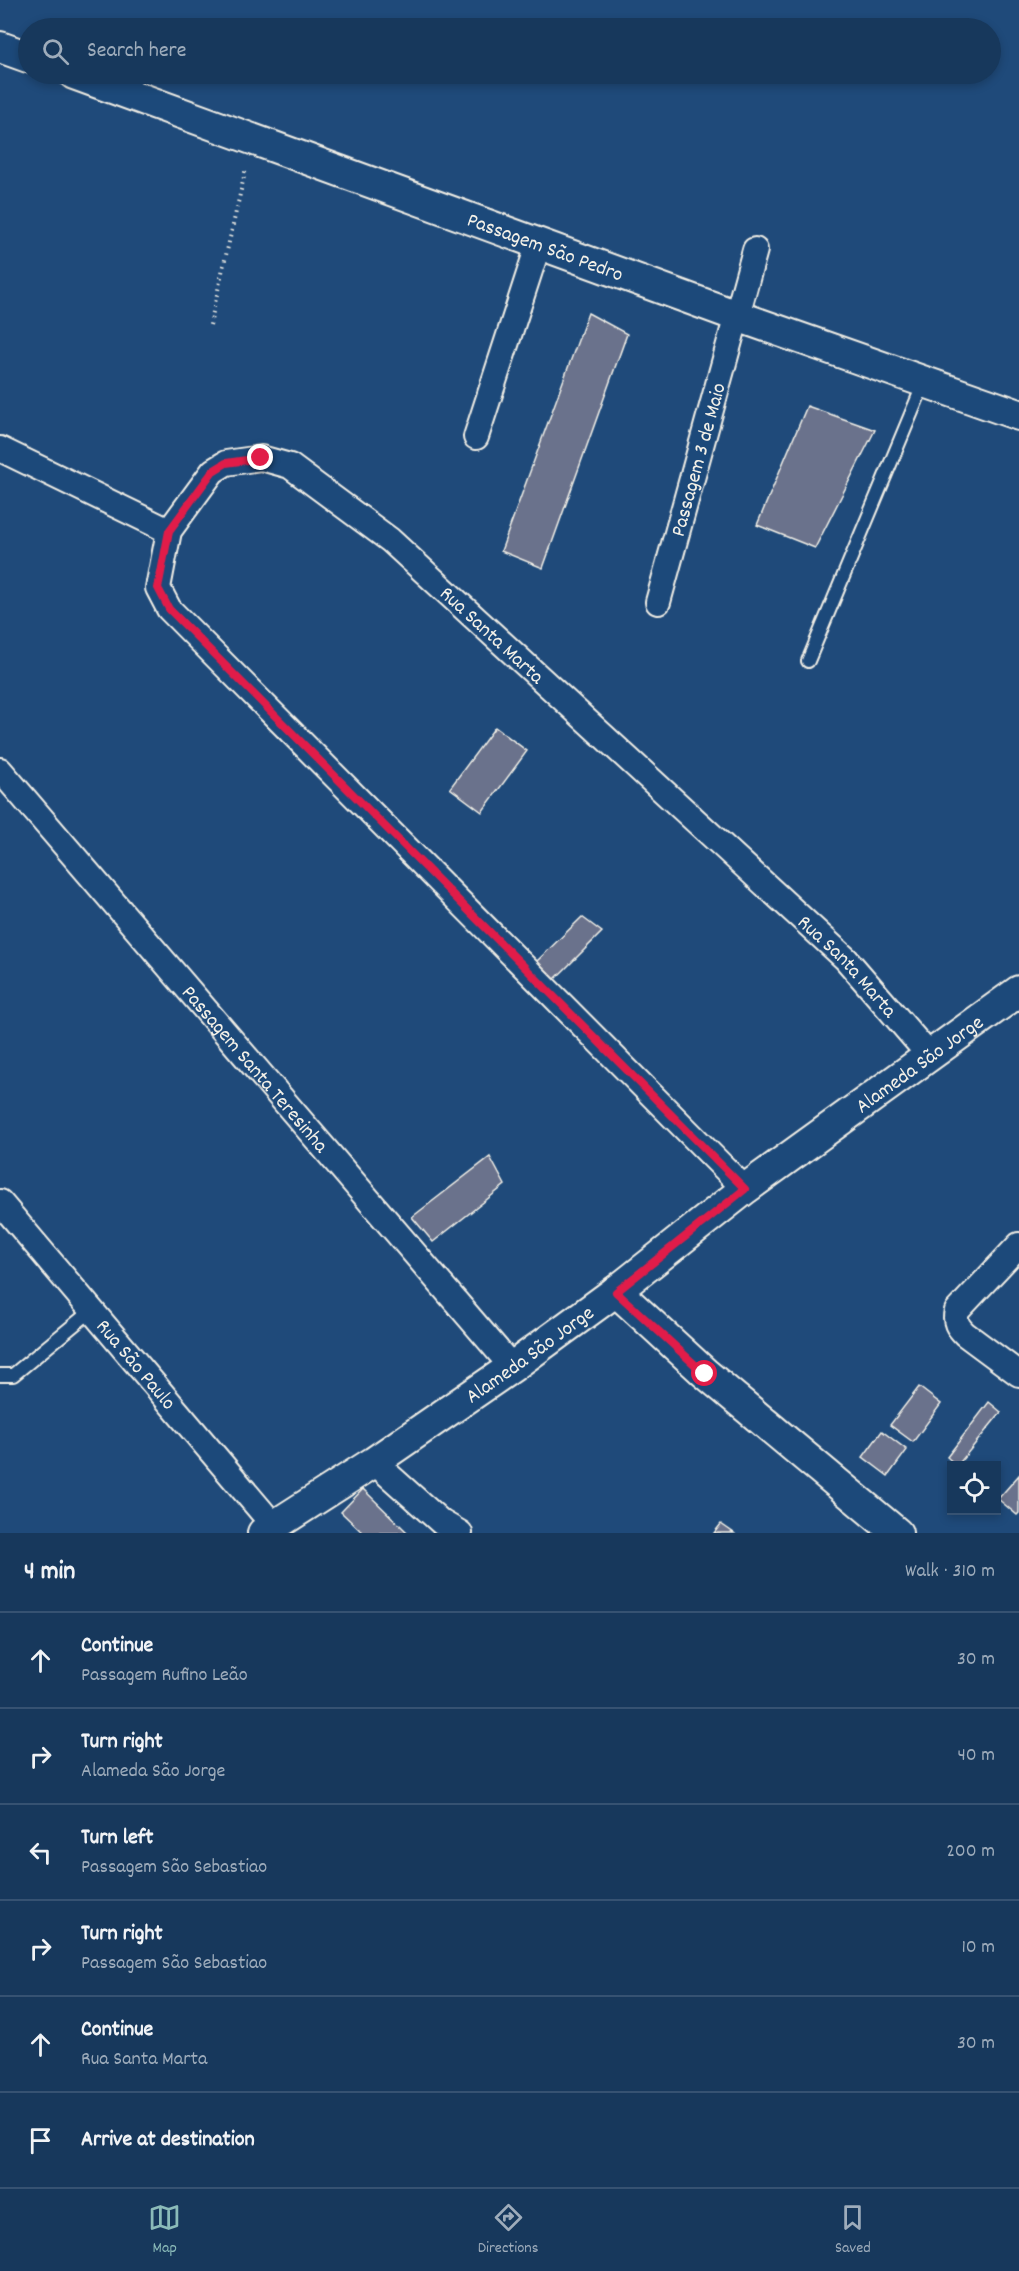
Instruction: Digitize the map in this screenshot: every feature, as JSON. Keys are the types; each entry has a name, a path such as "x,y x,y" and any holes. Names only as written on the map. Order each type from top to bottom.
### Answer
{"street":[{"path":"0,47 18,53"},
{"name":"Passagem São Pedro","path":"103,84 254,137 737,316 1019,415"},
{"path":"476,437 539,243"},
{"name":"Passagem 3 de Maio","path":"658,602 755,250"},
{"path":"0,449 169,531 158,588 169,609 745,1189"},
{"name":"Rua Santa Marta","path":"169,531 213,471 226,463 261,458 290,466 390,540 846,958 929,1055"},
{"name":"Passagem Santa Teresinha","path":"0,770 512,1367"},
{"name":"Alameda São Jorge","path":"268,1529 374,1462 512,1367 616,1292 745,1189 1019,991"},
{"name":"Rua São Paulo","path":"0,1202 92,1310 268,1529"},
{"path":"1019,1245 957,1311 957,1326 1019,1374"},
{"path":"616,1292 705,1374 897,1533"},
{"path":"374,1462 441,1522 460,1533"}],"lane":[{"path":"808,661 924,382"},
{"path":"0,1375 13,1375 92,1310"}],"path":[{"path":"210,325 254,137"}],"building":[{"path":"588,313 627,334 543,568 501,551"},
{"path":"807,406 875,430 815,548 757,525"},
{"path":"495,727 527,751 482,812 450,788"},
{"path":"582,917 602,932 553,981 536,962"},
{"path":"490,1157 505,1185 433,1242 412,1217"},
{"path":"919,1387 941,1404 913,1442 890,1425"},
{"path":"989,1402 1001,1412 961,1461 951,1461 947,1457"},
{"path":"882,1431 907,1450 888,1476 863,1457"},
{"path":"1019,1475 1019,1513 1017,1515 1001,1502 1001,1496"},
{"path":"363,1489 408,1533 363,1533 341,1512"},
{"path":"721,1524 734,1533 714,1533"}],"route":[{"path":"261,458 226,463 213,471 169,531 161,560 158,588 169,609 745,1189 616,1292 705,1374"}]}
